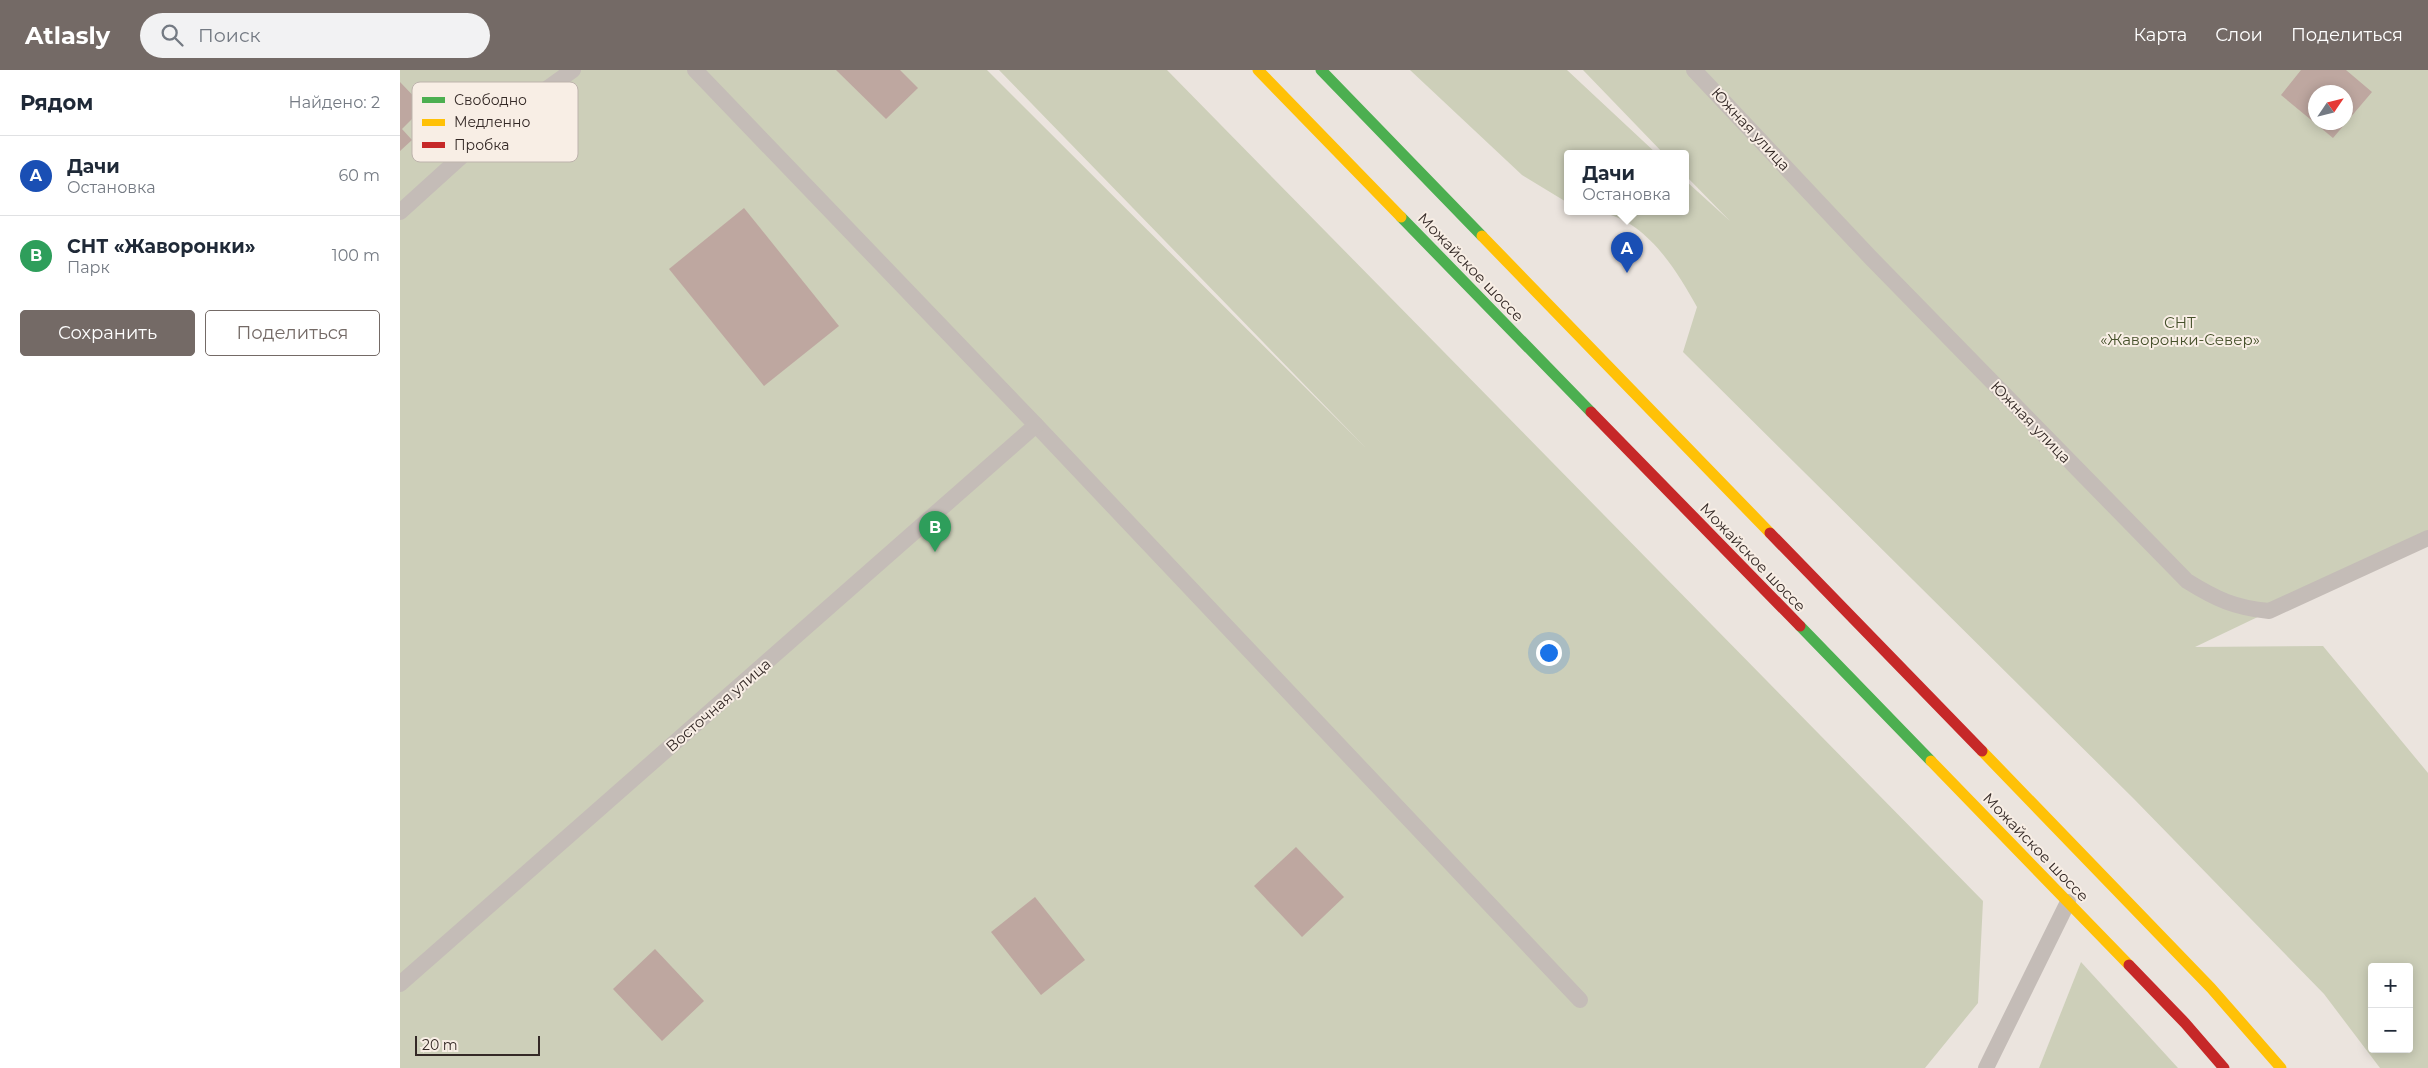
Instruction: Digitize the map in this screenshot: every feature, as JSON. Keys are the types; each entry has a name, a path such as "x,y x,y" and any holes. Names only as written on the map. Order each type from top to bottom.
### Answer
{"main road":[{"name":"Можайское шоссе","path":"1258,70 2068,902 2185,1023 2224,1068"},
{"name":"Можайское шоссе","path":"1321,70 2211,988 2281,1068"}],"lane":[{"path":"556,82 573,70"},
{"path":"696,70 1036,425 1580,1000"},
{"name":"Южная улица","path":"1694,70 1870,257 2187,581 2217,600 2251,609 2269,611 2428,538"},
{"path":"400,212 455,162"},
{"name":"Восточная улица","path":"400,984 1036,425"},
{"path":"1986,1068 2068,902"}],"green space":[{"path":"400,70 987,70 1365,447 999,70 1167,70 1983,901 1978,1003 1925,1068 400,1068"},
{"path":"1410,70 1567,70 1653,150 1564,150 1564,201 1522,175"},
{"name":"СНТ «Жаворонки-Север»","path":"1583,70 2428,70 2428,541 2314,590 2195,647 2323,646 2428,773 2428,1068 2380,1068 2369,1053 2413,1053 2413,963 2368,963 2368,1052 2324,994 2134,799 1683,352 1697,307 1689,292 1658,248 1631,225 1609,215 1689,215 1689,184 1730,221 1689,179 1689,150 1660,150"},
{"path":"2081,962 2178,1068 2039,1068"}],"building":[{"path":"836,70 900,70 918,88 886,119"},
{"path":"2301,70 2346,70 2372,92 2353,114 2353,85 2308,85 2308,117 2281,95"},
{"path":"400,82 412,94 412,119 402,129 412,140 400,151"},
{"path":"2323,130 2340,130 2333,138"},
{"path":"744,208 839,326 764,386 669,269"},
{"path":"1296,847 1344,897 1302,937 1254,886"},
{"path":"1035,897 1085,960 1041,995 991,932"},
{"path":"655,949 704,1001 662,1041 613,989"}],"traffic: fast":[{"path":"1321,70 1482,236"},
{"path":"1401,217 1591,412"},
{"path":"1800,626 1931,761"}],"traffic: slow":[{"path":"1258,70 1401,217"},
{"path":"1482,236 1770,533"},
{"path":"1982,751 2211,988 2281,1068"},
{"path":"1931,761 2129,965"}],"traffic: jam":[{"path":"1591,412 1800,626"},
{"path":"1770,533 1982,751"},
{"path":"2129,965 2185,1023 2224,1068"}],"place":[{"name":"Дачи","path":"1627,273"},
{"name":"СНТ «Жаворонки»","path":"935,552"}]}
